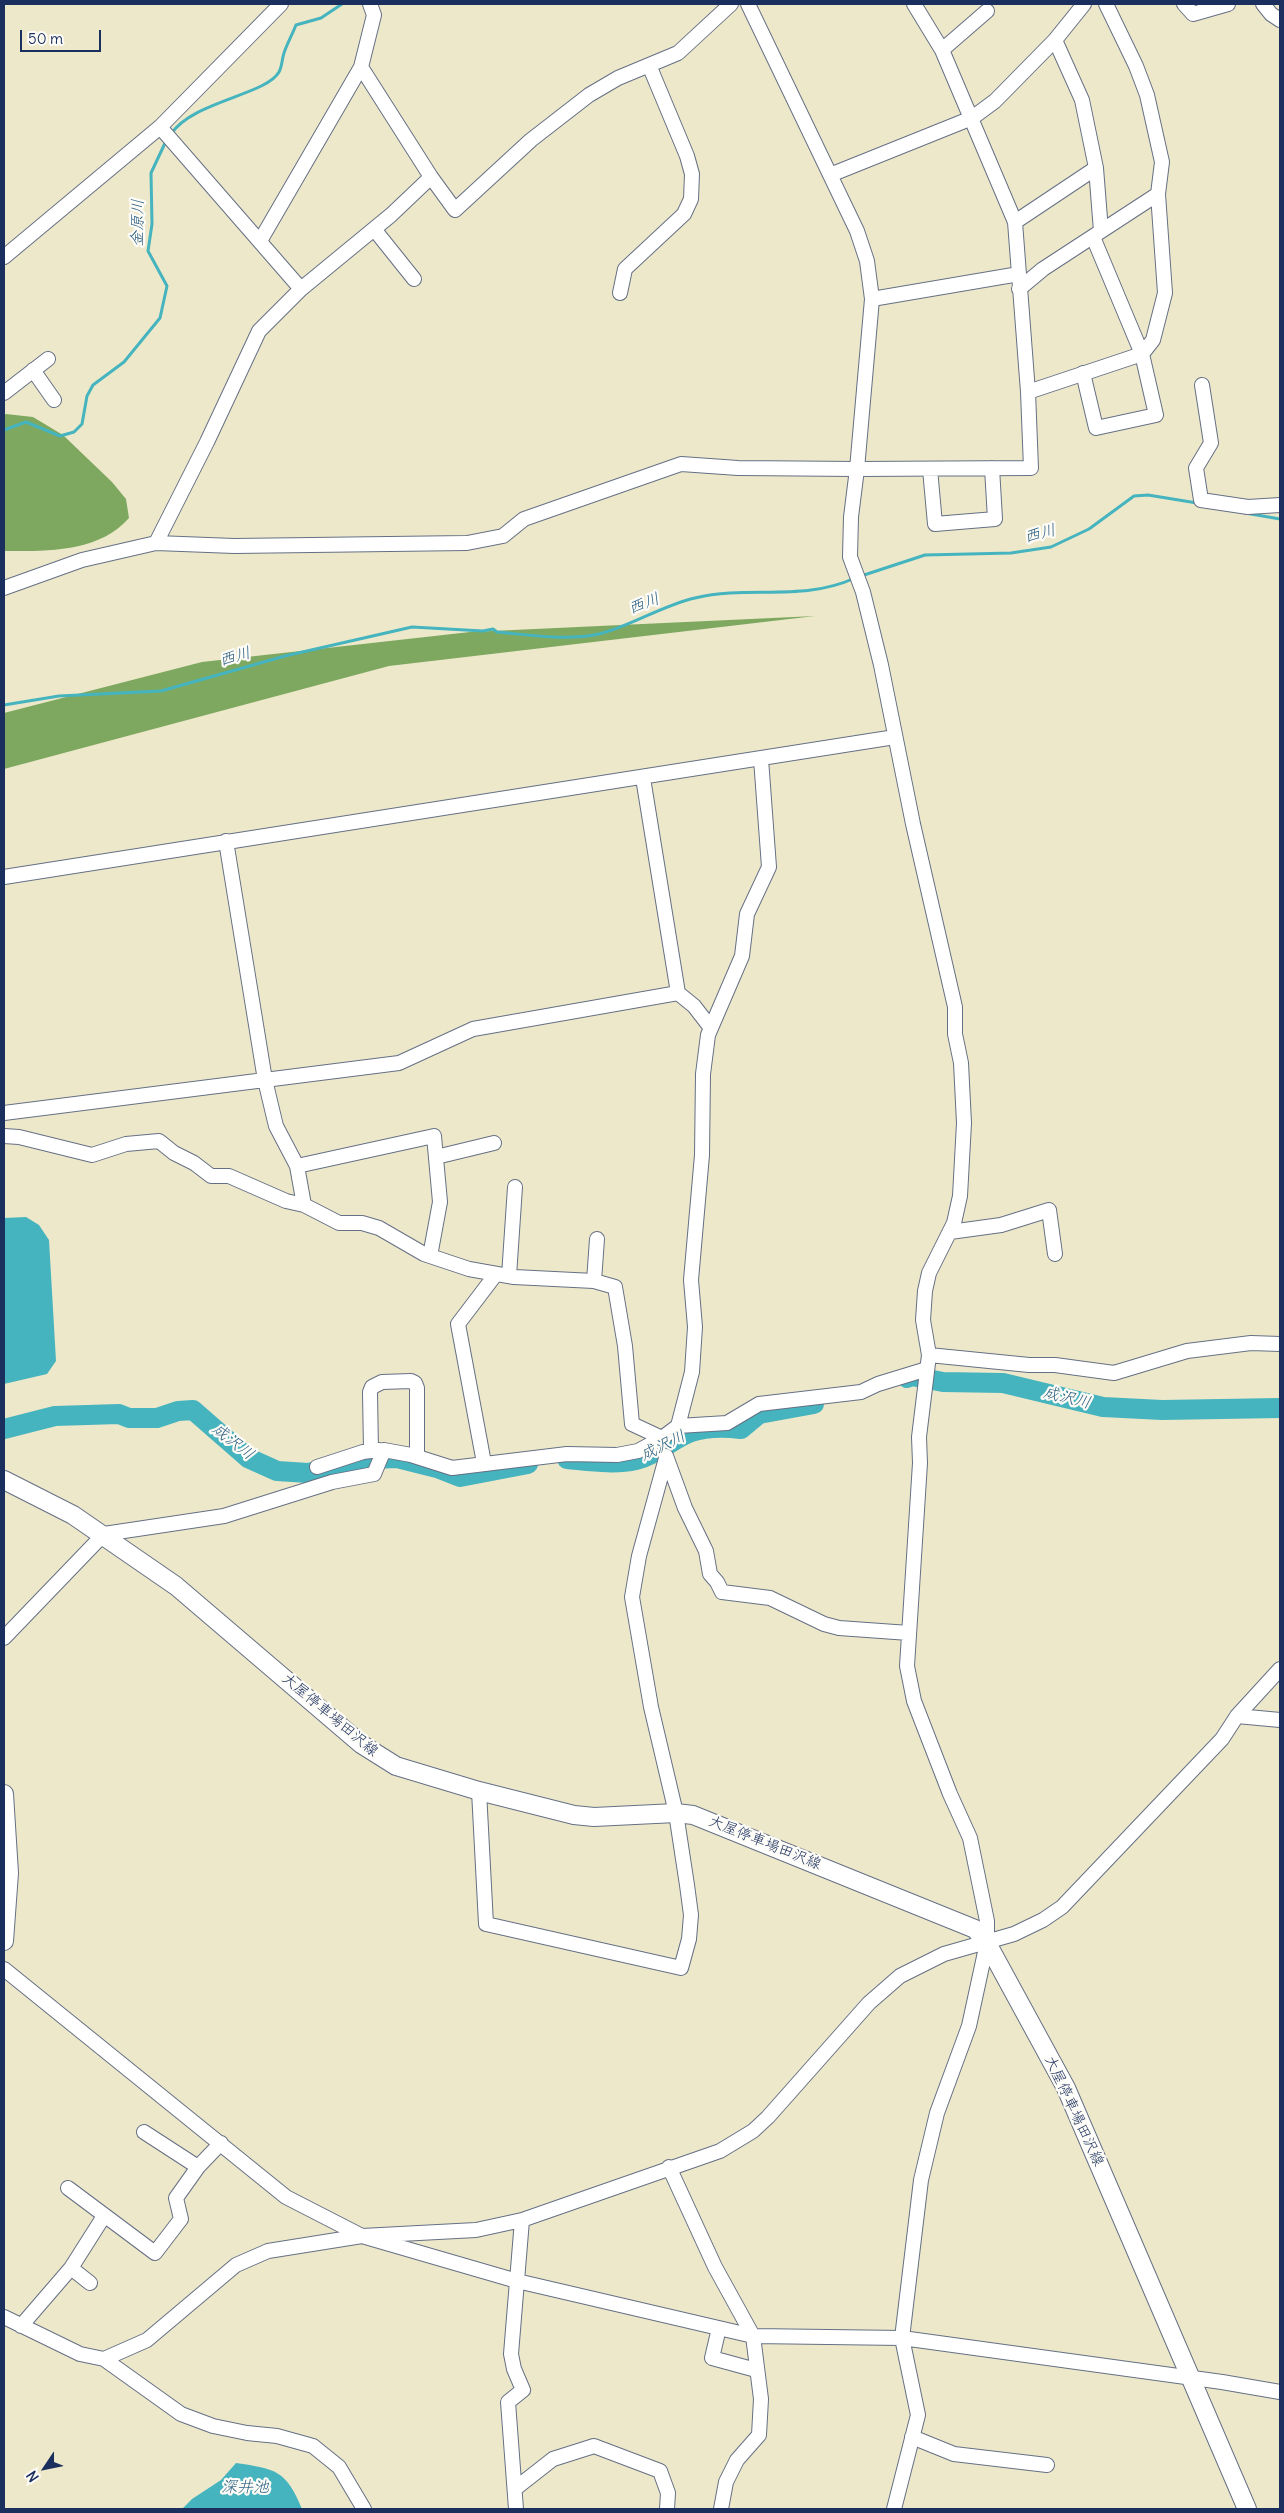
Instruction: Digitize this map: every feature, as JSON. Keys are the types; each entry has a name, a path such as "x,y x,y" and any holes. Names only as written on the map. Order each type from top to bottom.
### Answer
{"main road":[{"name":"大屋停車場田沢線","path":"4,1480 73,1515 104,1534 176,1586 361,1744 396,1766 479,1791 574,1815 594,1817 676,1813 693,1815 975,1929 987,1943 1066,2088 1193,2378 1247,2509"},
{"path":"4,1794 9,1873 4,1941"}],"street":[{"path":"4,257 160,127 281,4"},
{"path":"260,241 361,68 374,14 370,4"},
{"path":"361,68 431,178 455,210 532,140 589,95 618,78 678,53 731,4"},
{"path":"748,4 857,231 867,261 872,299 857,469 850,517 850,557 862,592 879,656 895,737 956,1007 955,1034 961,1063 964,1123 960,1196 954,1223 929,1273 925,1291 923,1320 929,1355 919,1437 920,1463 907,1666 914,1701 950,1794 970,1838 986,1921 987,1943 969,2026 936,2113 922,2180 902,2338 918,2415 894,2509"},
{"path":"4,588 82,560 156,543 234,546 467,543 503,536 524,519 682,464 738,468 1031,468 1028,392 1015,222 942,50 914,4"},
{"path":"830,176 972,118 995,101 1055,40 1084,4"},
{"path":"1028,392 1142,354 1153,340 1165,293 1158,194 1162,162 1147,95 1136,66 1106,4"},
{"path":"1184,4 1193,14 1228,4"},
{"path":"1263,4 1271,14 1280,20"},
{"path":"942,50 987,11"},
{"path":"1055,40 1082,100 1096,168 1097,234 1142,354 1156,415 1096,428 1083,374"},
{"path":"620,293 626,269 684,214 691,199 692,174 687,156 649,65"},
{"path":"160,127 301,289"},
{"path":"1015,222 1096,168"},
{"path":"156,543 208,442 259,331 301,289 374,229 431,178"},
{"path":"1019,289 1043,269 1158,194"},
{"path":"374,229 414,278"},
{"path":"872,299 1019,274"},
{"path":"4,393 48,359"},
{"path":"33,370 54,400"},
{"path":"1202,385 1211,443 1196,468 1200,500 1248,507 1280,505"},
{"path":"930,469 935,524 995,519 992,468"},
{"path":"4,877 895,737"},
{"path":"317,1467 379,1456 417,1457 452,1468 567,1454 617,1455 638,1451 663,1441 678,1426 692,1372 695,1327 691,1280 702,1155 703,1074 708,1035 742,956 747,914 769,867 761,759"},
{"path":"642,778 678,993 694,1006 711,1028"},
{"path":"226,841 265,1080 276,1126 297,1166 304,1205"},
{"path":"4,1113 399,1063 473,1029 678,993"},
{"path":"4,1136 19,1136 92,1155 126,1144 159,1141 174,1153 194,1163 211,1176 229,1176 286,1201 304,1205 340,1223 362,1223 379,1228 403,1243 430,1256 469,1269 502,1275 594,1281 616,1287 625,1346 632,1424 663,1441"},
{"path":"297,1166 434,1136 440,1202 430,1256"},
{"path":"436,1157 494,1144"},
{"path":"484,1464 458,1324 502,1275 516,1187"},
{"path":"950,1232 1001,1225 1049,1210 1055,1254"},
{"path":"594,1281 596,1239"},
{"path":"929,1355 1028,1365 1055,1365 1114,1373 1187,1351 1251,1343 1280,1344"},
{"path":"678,1426 727,1422 759,1404 861,1392 878,1384 927,1372"},
{"path":"4,1638 104,1534 224,1516 332,1482 374,1474 379,1456 370,1392 372,1387 382,1382 411,1381 415,1383 417,1388 417,1457"},
{"path":"663,1441 666,1458 686,1508 706,1550 710,1574 722,1592 770,1598 824,1624 839,1628 909,1633"},
{"path":"479,1791 486,1924 681,1968 689,1939 691,1915 676,1813 650,1707 632,1597 639,1556 666,1458"},
{"path":"104,2359 148,2340 236,2265 268,2251 362,2236 476,2230 522,2220 669,2167 720,2151 753,2131 869,2004 900,1976 944,1954 1014,1934 1043,1920 1062,1907 1222,1738 1237,1716 1280,1669"},
{"path":"1237,1716 1280,1720"},
{"path":"4,1969 286,2197 362,2236 517,2281 753,2336 902,2338 1193,2378 1280,2392"},
{"path":"144,2132 198,2167"},
{"path":"68,2188 155,2253 181,2219 176,2198 198,2167 221,2143"},
{"path":"669,2167 715,2267 753,2336 761,2399 759,2434 737,2460 726,2482 721,2509"},
{"path":"21,2326 71,2268 104,2216"},
{"path":"516,2509 516,2488 508,2402 523,2390 514,2369 512,2354 522,2220"},
{"path":"71,2268 90,2283"},
{"path":"4,2317 80,2354 104,2359 181,2414 213,2426 247,2433 277,2436 313,2446 340,2467 364,2509"},
{"path":"719,2328 712,2358 756,2370"},
{"path":"912,2437 954,2454 1047,2465"},
{"path":"516,2488 553,2458 594,2446 660,2471 668,2493 667,2509"}],"green space":[{"path":"4,415 33,417 63,435 112,482 126,499 129,518 102,538 87,544 54,550 4,551"},
{"path":"815,616 389,666 4,769 4,713 202,662 470,632"}],"water":[{"path":"26,1217 39,1225 49,1240 56,1361 47,1374 4,1384 4,1218"},
{"name":"深井池","path":"236,2463 261,2467 278,2474 291,2486 302,2509 182,2509 192,2499 221,2480"}],"waterway":[{"name":"金原川","path":"171,134 181,123 195,114 260,87 272,80 280,70 284,53 296,25 321,18 342,4"},
{"name":"金原川","path":"4,430 26,422 60,436 74,432 82,424 87,396 93,385 124,362 160,318 167,286 148,251 152,224 151,173 166,141"},
{"name":"西川","path":"861,576 925,555 1011,553 1051,547 1089,529 1134,496 1148,495 1197,503"},
{"name":"西川","path":"1245,513 1280,519"},
{"name":"西川","path":"4,705 59,696 161,691 285,656 412,627 483,631 493,629 497,632 548,637 587,636 610,631 683,601 695,598 716,594 816,589 855,578"},
{"name":"成沢川","path":"907,1378 912,1376 943,1382 1003,1383 1103,1407 1162,1410 1280,1408"},
{"name":"成沢川","path":"567,1459 593,1462 636,1460 651,1455 691,1432 716,1428 741,1429 759,1414 814,1404"},
{"name":"成沢川","path":"4,1429 55,1416 119,1414 129,1418 157,1418 178,1411 193,1410 248,1458 277,1471 308,1473 371,1459 397,1458 437,1468 460,1477 528,1464"}]}
